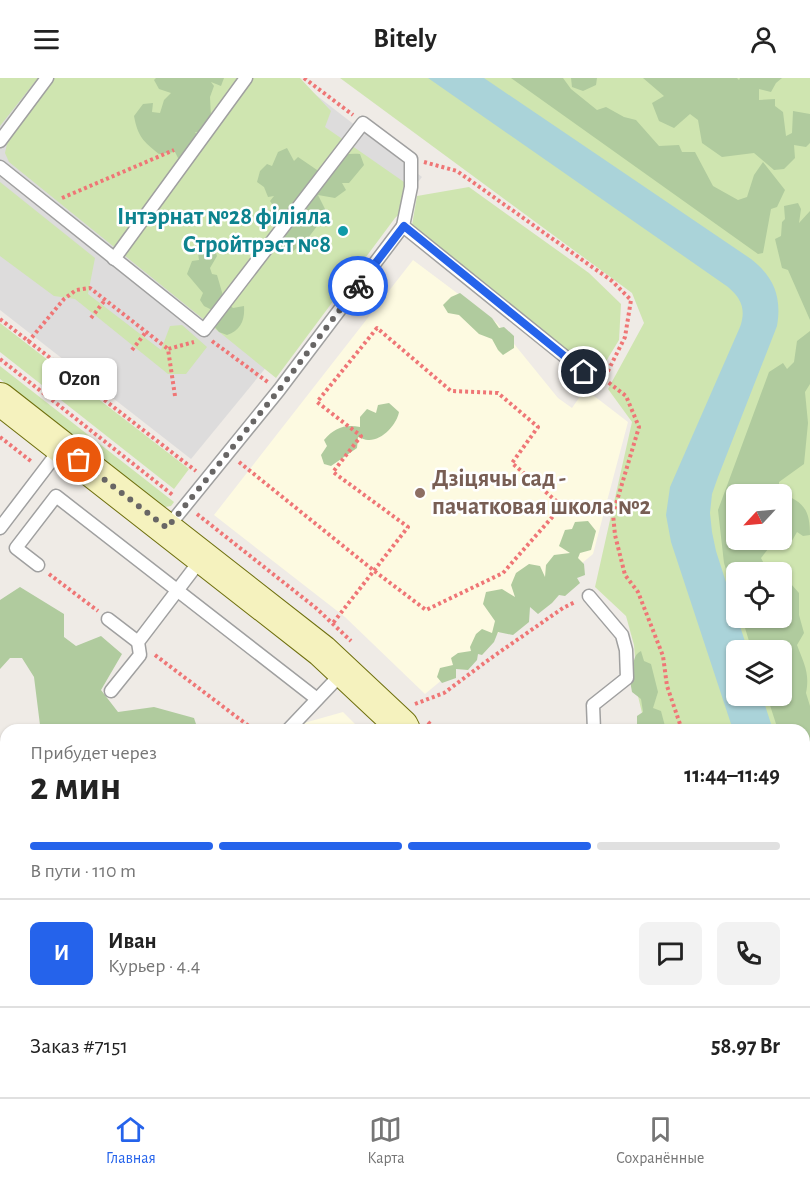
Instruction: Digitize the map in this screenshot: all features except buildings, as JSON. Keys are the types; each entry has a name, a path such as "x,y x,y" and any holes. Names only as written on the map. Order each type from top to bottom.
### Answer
{"main road":[{"path":"0,399 62,447 176,517 203,557 345,670 400,724"}],"lane":[{"path":"0,141 47,78"},
{"path":"114,259 246,78"},
{"path":"0,167 204,330 363,123 411,159 411,187 404,226 279,390 176,517"},
{"path":"404,226 584,372"},
{"path":"0,528 62,447"},
{"path":"38,565 16,548 57,496 317,699"},
{"path":"138,642 203,557"},
{"path":"589,596 622,635 626,650 627,678 593,705 594,724"},
{"path":"108,619 138,642 140,655 111,691"},
{"path":"294,724 345,670"}],"path":[{"path":"304,78 363,123"},
{"path":"46,205 202,138"},
{"path":"411,159 457,171 612,281 631,300 625,337 604,379"},
{"path":"28,342 64,299 76,290 90,288 168,349 174,396"},
{"path":"91,318 105,300"},
{"path":"0,319 207,479"},
{"path":"236,460 373,570 426,610 503,573 562,506 512,463 538,427 498,393 451,391 377,328 317,402 361,436 333,472 408,527 373,570 333,623"},
{"path":"132,350 146,332"},
{"path":"209,338 279,390"},
{"path":"168,349 199,341"},
{"path":"0,359 176,517 316,608"},
{"path":"584,372 604,379 626,396 639,427 613,514 615,535 625,575 638,592 663,656 667,686 680,724"},
{"path":"38,565 108,619"},
{"path":"408,718 563,608 589,596"},
{"path":"138,642 246,724"}],"shaded area":[{"path":"0,78 294,78 422,177 191,459 0,310"},
{"name":"Дзіцячы сад - пачатковая школа №2","path":"413,260 497,323 558,398 572,408 585,389 628,422 593,554 425,694 345,617 214,515"},
{"path":"343,712 355,724 303,724"}],"green space":[{"path":"0,78 38,78 0,126"},
{"path":"54,78 300,78 331,111 325,127 404,182 407,207 395,218 276,378 9,162 5,153 7,144"},
{"path":"156,78 224,78 221,86 211,82 214,86 210,97 211,117 201,133 195,132 199,138 179,160 175,152 159,154 145,142 137,129 134,116 143,104 153,103 152,112 160,113 164,100 171,93 159,89 154,80"},
{"path":"340,78 810,78 810,724 645,724 638,696 634,645 626,616 595,587 632,422 608,389 644,323 632,293"},
{"path":"511,78 563,78 571,89 597,110 606,107 624,117 636,120 659,146 679,145 682,152 695,152 713,186 738,200 747,197 754,175 763,162 785,190 777,207 771,209 763,253 758,254"},
{"path":"571,78 597,78 596,85 583,91 572,87"},
{"path":"643,78 737,78 739,80 740,78 782,78 771,92 759,89 759,100 775,99 775,106 783,112 786,136 792,133 793,111 810,114 810,143 806,147 794,145 795,158 784,169 774,170 754,153 722,157 702,143 698,120 690,114 674,128 659,121 652,103 664,96"},
{"path":"287,148 294,161 298,157 320,172 333,161 348,154 360,154 364,165 349,183 342,183 346,190 335,198 318,195 327,213 305,242 288,255 278,241 281,224 270,211 274,207 270,201 274,196 268,197 264,187 257,182 260,171 267,164 272,166 278,152"},
{"path":"0,182 95,258 88,294 161,350 170,326 182,325 207,347 186,374 168,374 75,299 54,296 0,256"},
{"path":"469,187 589,273 621,304 619,340 605,363 585,364 412,225 417,196"},
{"path":"798,203 801,209 799,223 810,211 810,320 788,270 782,268 775,239 781,236 782,222 785,219 784,206"},
{"path":"208,244 214,247 217,256 210,268 212,274 217,275 224,299 233,308 244,306 241,324 227,335 219,332 210,321 214,311 204,306 200,300 203,293 187,274 192,261 199,260 198,253"},
{"path":"460,293 492,318 499,328 504,327 514,336 514,348 503,355 492,339 479,334 459,315 448,313 443,305 451,297"},
{"path":"0,323 189,469 174,489 0,352"},
{"path":"810,331 810,384 805,392 808,423 804,464 779,484 728,484 769,372 783,363 787,369 794,362 797,341"},
{"path":"0,366 174,502 171,506 165,507 0,379"},
{"path":"389,403 399,412 388,431 373,440 358,437 357,448 331,466 324,464 321,455 327,446 324,440 328,436 340,428 360,427 360,417 367,409 376,413 378,405"},
{"path":"726,488 726,550 767,550 761,558 763,562 726,562 726,570 718,510"},
{"path":"792,498 804,507 809,518 810,535 803,536 797,532 792,541"},
{"path":"588,521 596,531 591,550 580,553 578,558 584,564 585,575 577,578 580,583 565,596 559,595 538,614 530,607 529,622 513,635 498,632 494,642 482,655 478,654 477,660 468,670 456,669 456,678 442,683 437,677 440,668 453,665 451,658 458,653 471,651 470,647 476,634 482,629 492,633 495,621 483,604 486,592 502,589 515,597 511,585 516,573 529,564 540,566 545,577 546,565 554,555 570,553 559,546 565,530 572,529 575,522"},
{"path":"792,585 799,593 799,615 804,633 797,645 806,669 810,724 776,724 770,706 792,706 792,640 749,640 745,628 792,628"},
{"path":"20,587 64,614 64,637 76,646 101,636 122,654 101,690 118,712 154,707 194,718 196,724 40,724 34,677 22,658 10,658 0,669 0,600"},
{"path":"641,651 644,661 651,664 658,692 653,708 661,711 664,724 637,724 637,716 643,712 641,699 632,692 629,675 634,671 635,657"}],"water":[{"path":"428,78 484,78 751,259 771,280 777,297 777,326 718,477 712,494 710,513 716,551 726,582 726,628 741,628 744,640 726,640 726,706 765,706 771,724 731,724 671,542 666,515 670,487 740,327 743,310 737,296 728,287"}],"way so far":[{"path":"79,460 167,528 279,390 358,286"}],"place":[{"name":"Інтэрнат №28 фiлiяла Стройтрэст №8","path":"343,231"},
{"name":"Ozon","path":"79,460"},
{"name":"Дзіцячы сад - пачатковая школа №2","path":"420,493"}],"route":[{"path":"358,286 404,226 584,372"}]}
